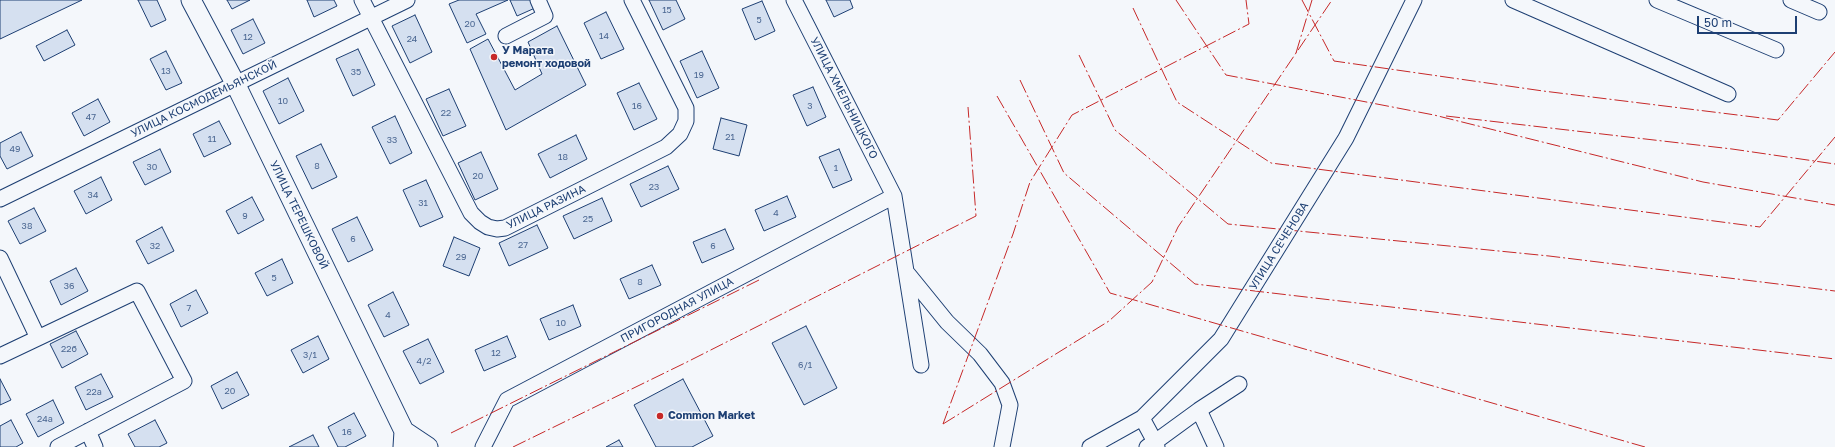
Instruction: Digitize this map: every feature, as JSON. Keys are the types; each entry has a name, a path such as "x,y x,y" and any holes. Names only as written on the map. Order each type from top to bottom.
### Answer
{"main road":[{"name":"УЛИЦА ТЕРЕШКОВОЙ","path":"191,0 235,83 404,439 428,447"}],"street":[{"name":"УЛИЦА РАЗИНА","path":"362,0 471,213 480,222 488,227 497,229 505,228 666,147 680,134 686,121 686,108 632,0"},
{"name":"УЛИЦА КОСМОДЕМЬЯНСКОЙ","path":"0,199 235,83 371,19 407,0"},
{"path":"506,36 545,16 538,0"},
{"name":"УЛИЦА ХМЕЛЬНИЦКОГО","path":"794,0 894,196 921,365"},
{"name":"УЛИЦА СЕЧЕНОВА","path":"1090,447 1142,418 1221,339 1346,138 1414,0"},
{"path":"1513,0 1728,94"},
{"path":"1657,0 1776,50"},
{"path":"1791,0 1819,12"},
{"name":"ПРИГОРОДНАЯ УЛИЦА","path":"487,445 506,400 894,196"},
{"path":"0,258 38,338"},
{"path":"905,270 921,292 947,322 980,354 1002,382 1010,405 1002,447"},
{"path":"0,356 137,291 184,381 58,447"},
{"path":"1142,418 1153,445 1199,410 1239,384"},
{"path":"1199,410 1216,447"},
{"path":"88,431 95,447"}],"building":[{"path":"0,0 82,0 0,39"},
{"path":"138,0 157,0 166,20 151,27"},
{"path":"227,0 250,0 232,9"},
{"path":"307,0 334,0 337,6 314,17"},
{"path":"459,0 508,0 476,14 486,34 467,43 449,4"},
{"path":"510,0 531,0 535,8 517,16"},
{"path":"649,0 676,0 685,19 663,30"},
{"path":"826,0 850,0 853,8 834,17"},
{"path":"762,1 775,31 755,40 742,9"},
{"path":"606,12 624,49 601,59 584,23"},
{"path":"415,15 432,52 410,63 392,26"},
{"path":"253,19 265,43 243,54 231,30"},
{"path":"557,26 586,85 506,130 470,49 488,39 515,90 542,74 528,42"},
{"path":"67,30 75,45 44,61 36,46"},
{"path":"358,49 375,85 353,96 336,59"},
{"path":"166,51 182,83 166,90 150,59"},
{"path":"702,51 719,88 697,98 680,61"},
{"path":"288,78 304,111 279,124 263,91"},
{"path":"639,83 657,119 634,130 617,93"},
{"path":"813,87 826,117 807,126 793,95"},
{"path":"449,89 466,126 443,136 426,99"},
{"path":"98,99 110,122 84,136 72,113"},
{"path":"395,116 412,153 390,164 372,127"},
{"path":"721,118 747,125 739,156 713,149"},
{"path":"219,121 231,144 204,157 193,134"},
{"path":"21,132 33,156 7,169 0,156 0,143"},
{"path":"576,135 587,159 550,178 538,154"},
{"path":"321,144 337,177 312,189 296,156"},
{"path":"160,149 171,172 145,185 133,162"},
{"path":"839,149 852,180 833,188 819,157"},
{"path":"481,152 498,189 475,200 458,163"},
{"path":"668,166 679,189 641,207 630,184"},
{"path":"101,177 112,200 86,214 74,191"},
{"path":"426,180 443,217 420,227 403,190"},
{"path":"787,196 796,217 764,231 755,210"},
{"path":"252,197 264,220 238,234 226,211"},
{"path":"602,198 612,221 574,239 563,216"},
{"path":"34,208 46,231 20,244 8,221"},
{"path":"357,217 373,250 348,262 332,229"},
{"path":"537,225 548,248 509,266 499,243"},
{"path":"162,227 174,251 148,264 136,241"},
{"path":"725,229 734,249 702,263 693,242"},
{"path":"454,237 480,248 469,276 443,266"},
{"path":"282,259 293,283 267,296 255,273"},
{"path":"652,265 661,285 629,299 620,279"},
{"path":"76,268 88,291 61,305 50,281"},
{"path":"196,290 208,313 181,327 170,304"},
{"path":"393,292 409,325 384,337 368,305"},
{"path":"573,305 581,326 549,340 540,319"},
{"path":"806,326 837,388 804,405 772,343"},
{"path":"76,331 88,354 62,368 50,344"},
{"path":"318,336 329,359 303,373 291,350"},
{"path":"507,336 516,357 484,371 475,350"},
{"path":"428,339 444,372 420,384 403,351"},
{"path":"237,372 249,395 222,409 211,386"},
{"path":"101,374 113,397 86,410 75,387"},
{"path":"0,379 11,400 0,405"},
{"path":"683,379 713,436 692,447 656,447 634,405"},
{"path":"53,400 64,423 38,437 26,414"},
{"path":"354,413 366,436 345,447 338,447 328,427"},
{"path":"11,420 23,443 16,447 0,447 0,426"},
{"path":"155,420 167,443 159,447 135,447 128,434"},
{"path":"313,435 319,447 289,447"},
{"path":"619,440 623,447 606,447"}],"power":[{"path":"1176,0 1226,75 1434,115 1703,182 1835,205"},
{"path":"943,424 1013,234 1030,182 1072,115 1249,24 1246,0"},
{"path":"1302,0 1334,61 1543,91 1778,120 1835,52"},
{"path":"1296,53 1312,0"},
{"path":"943,424 1109,321 1152,282 1178,227 1332,0"},
{"path":"1133,8 1177,102 1271,163 1760,227 1835,137"},
{"path":"1079,55 1115,130 1228,224 1549,256 1835,291"},
{"path":"1020,80 1064,173 1195,284 1835,359"},
{"path":"997,96 1110,293 1645,447"},
{"path":"513,447 687,362 976,216 968,107"},
{"path":"1446,116 1732,149 1835,164"},
{"path":"451,433 759,280"}],"place":[{"name":"У Марата ремонт ходовой","path":"494,57"},
{"name":"Common Market","path":"660,416"}]}
